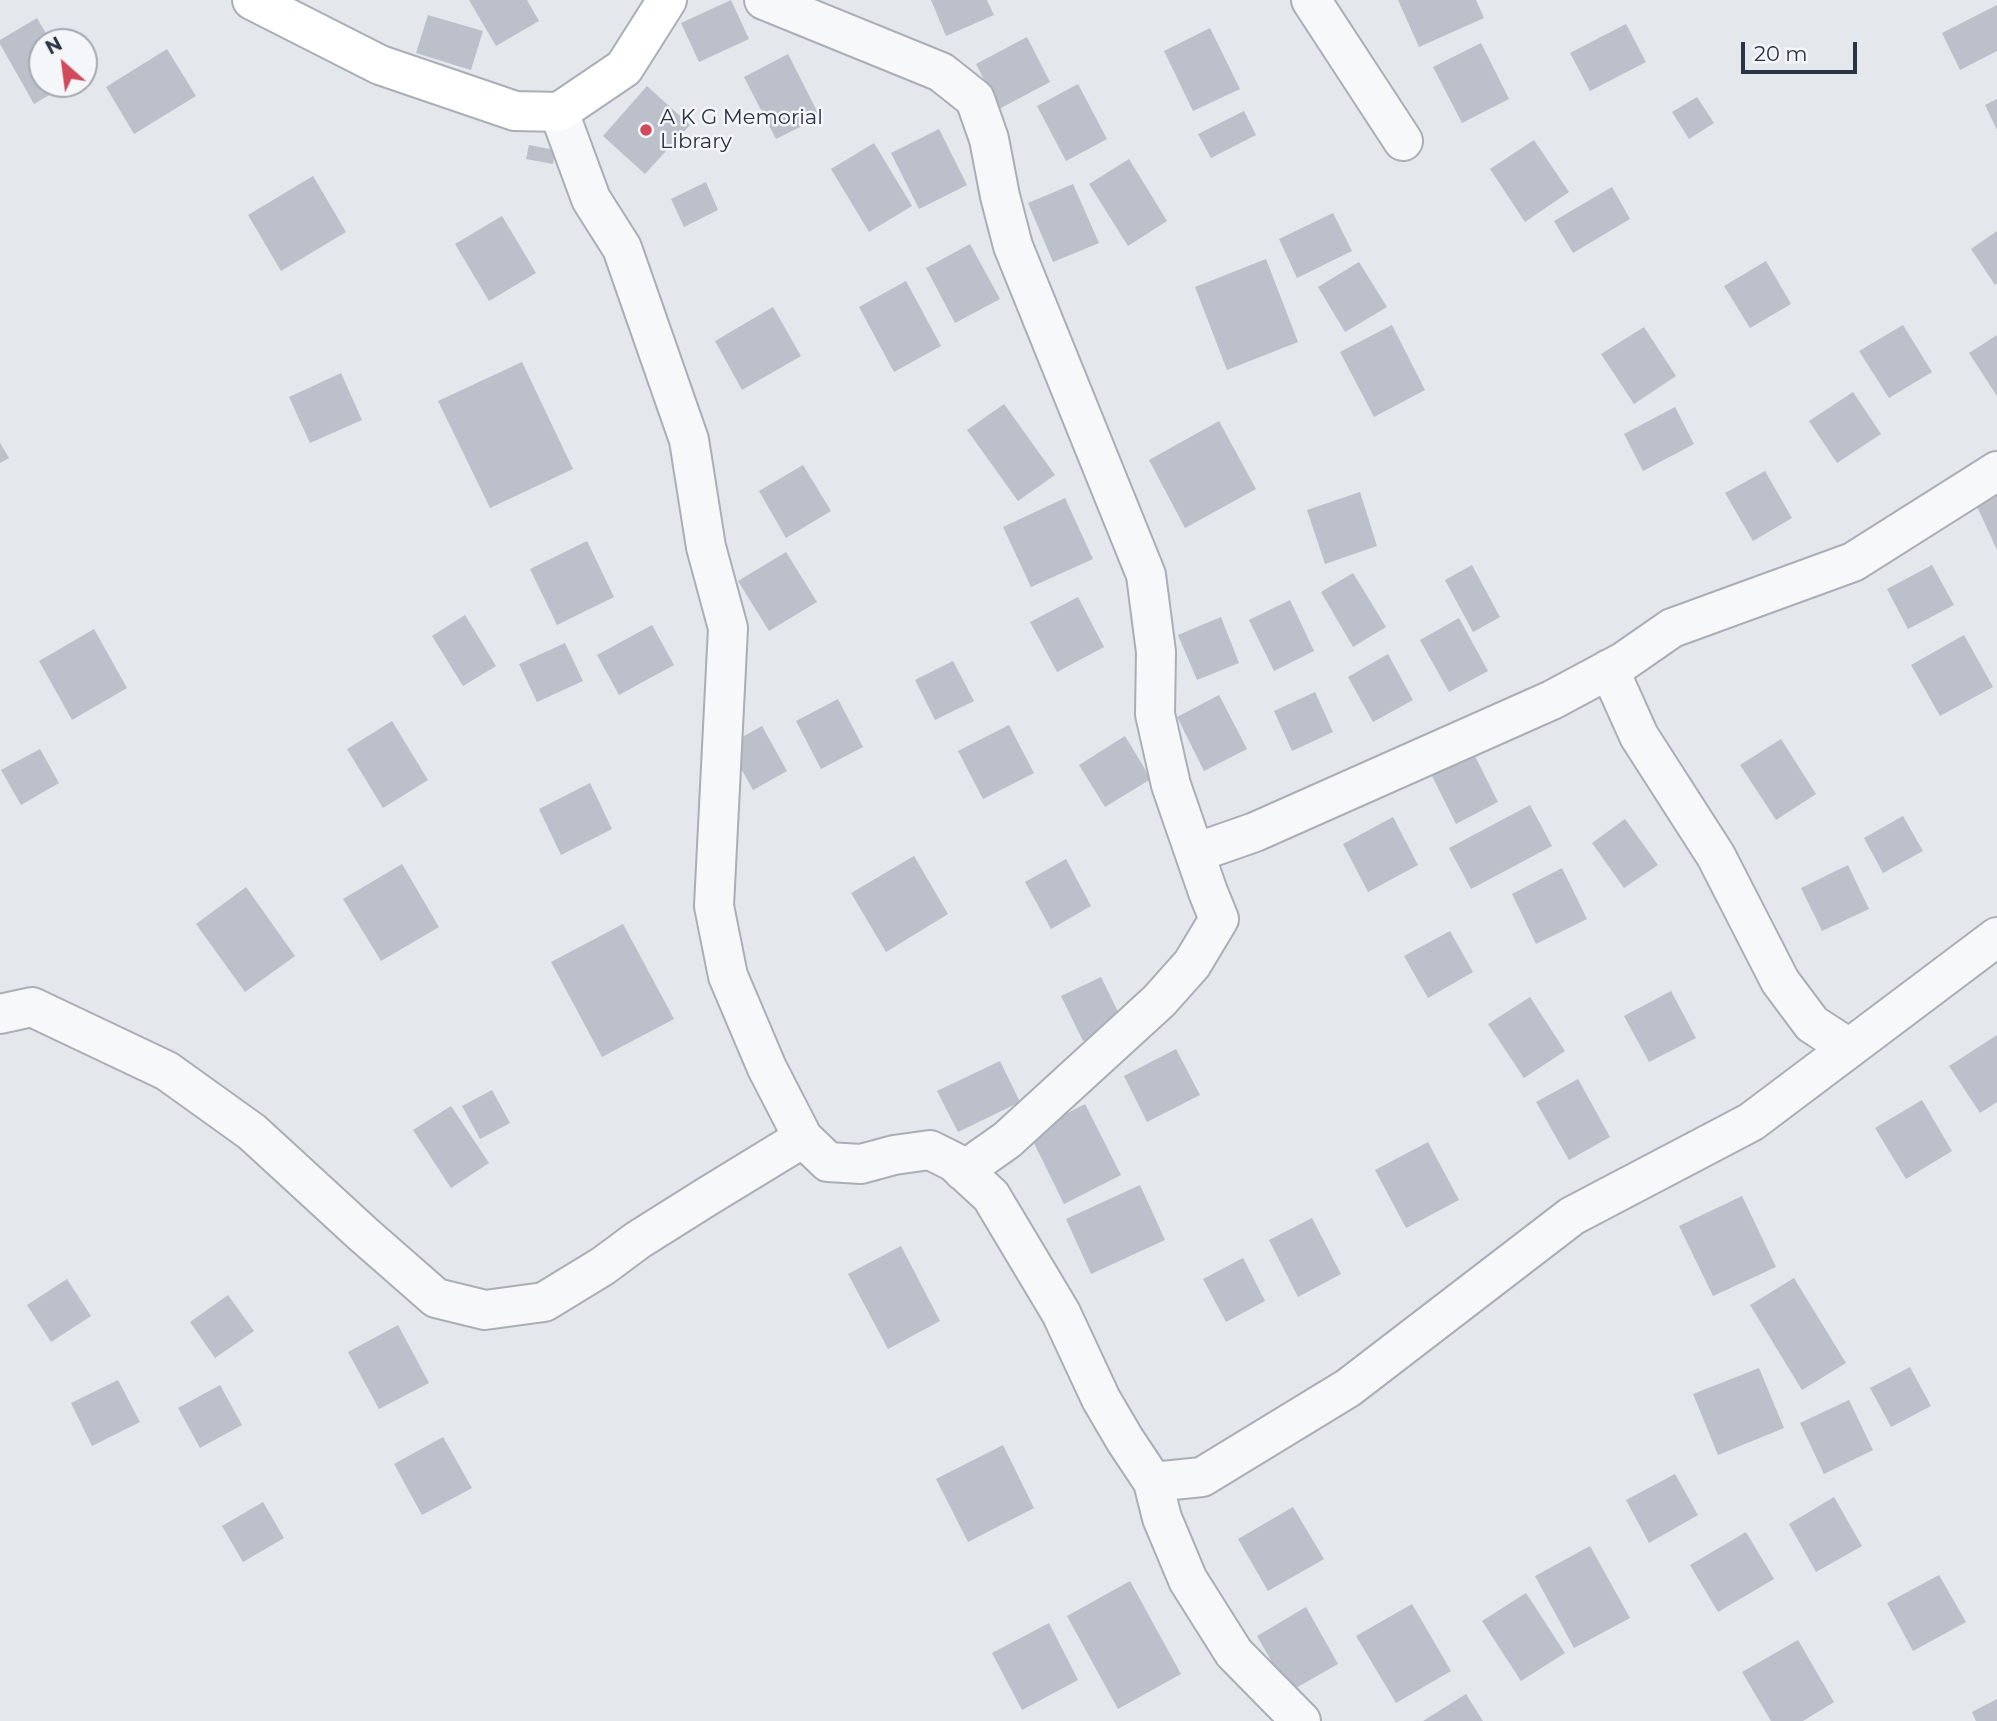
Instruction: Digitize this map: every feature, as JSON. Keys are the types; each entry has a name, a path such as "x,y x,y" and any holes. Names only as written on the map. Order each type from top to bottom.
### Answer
{"main road":[{"path":"252,0 380,65 515,111 559,111 624,68 667,0"}],"street":[{"path":"764,0 941,72 975,99 989,139 1013,246 1146,575 1156,652 1155,714 1171,785 1219,919 1192,964 1159,1001 1007,1140 963,1171"},
{"path":"1311,0 1403,141"},
{"path":"559,111 591,199 622,248 689,440 706,547 728,628 714,906 728,976 767,1068 803,1138 828,1161 861,1164 894,1155 930,1150 954,1162 990,1196 1061,1313 1101,1399 1153,1482 1162,1518 1188,1580 1234,1653 1301,1721"},
{"path":"1195,853 1255,832 1552,700 1623,662 1672,628 1853,562 1997,471"},
{"path":"1609,669 1639,736 1716,856 1780,981 1812,1024 1849,1048"},
{"path":"1153,1482 1202,1477 1348,1388 1572,1216 1751,1122 1997,937"},
{"path":"0,1014 32,1007 167,1071 252,1132 436,1298 485,1310 544,1302 803,1138"}],"building":[{"path":"469,0 527,0 539,21 496,46"},
{"path":"731,0 749,39 699,62 681,23"},
{"path":"931,0 987,0 994,15 946,36"},
{"path":"1398,0 1476,0 1484,18 1419,47"},
{"path":"1997,5 1997,51 1960,70 1942,33"},
{"path":"428,15 483,31 471,70 416,53"},
{"path":"37,18 43,28 28,28 28,93 0,44 0,40"},
{"path":"1626,24 1646,62 1590,91 1570,53"},
{"path":"1210,28 1240,89 1193,111 1164,51"},
{"path":"1027,37 1050,82 999,109 976,64"},
{"path":"1481,43 1509,99 1462,123 1433,67"},
{"path":"167,49 196,96 134,134 106,87"},
{"path":"788,54 820,117 776,139 744,77"},
{"path":"1078,84 1107,139 1066,161 1037,106"},
{"name":"A K G Memorial Library","path":"647,86 690,125 645,174 603,136"},
{"path":"1697,97 1714,123 1689,139 1672,112"},
{"path":"31,98 44,98 34,104"},
{"path":"1997,99 1997,130 1985,105"},
{"path":"1244,111 1256,135 1211,158 1198,134"},
{"path":"939,129 967,185 919,209 891,153"},
{"path":"1534,140 1569,192 1525,222 1490,169"},
{"path":"874,143 912,206 869,232 831,169"},
{"path":"529,145 555,150 553,164 526,159"},
{"path":"1129,159 1167,221 1128,246 1089,184"},
{"path":"313,176 346,232 281,271 248,215"},
{"path":"706,182 718,210 684,227 671,199"},
{"path":"1073,184 1099,243 1053,262 1028,203"},
{"path":"1612,187 1630,219 1573,253 1554,221"},
{"path":"1333,213 1352,251 1297,278 1279,239"},
{"path":"502,216 536,273 489,301 455,244"},
{"path":"1997,231 1997,283 1995,285 1971,249"},
{"path":"970,244 1000,299 955,323 926,268"},
{"path":"1266,259 1298,342 1227,370 1195,287"},
{"path":"1766,261 1791,304 1750,328 1724,286"},
{"path":"1359,262 1387,307 1345,332 1318,287"},
{"path":"906,281 941,346 894,372 859,307"},
{"path":"773,307 801,356 742,390 715,341"},
{"path":"1392,325 1425,390 1374,417 1340,352"},
{"path":"1903,325 1932,372 1889,398 1859,351"},
{"path":"1644,327 1676,376 1634,404 1601,354"},
{"path":"1997,335 1997,396 1969,353"},
{"path":"522,362 573,469 490,508 438,401"},
{"path":"341,373 362,420 310,443 289,397"},
{"path":"1853,392 1881,434 1837,463 1809,421"},
{"path":"1004,404 1055,475 1018,501 967,430"},
{"path":"1675,407 1694,444 1643,471 1624,434"},
{"path":"1219,421 1256,489 1185,528 1149,460"},
{"path":"0,443 9,458 0,463"},
{"path":"803,465 831,511 786,538 759,491"},
{"path":"1765,471 1792,518 1753,541 1725,493"},
{"path":"1997,489 1997,550 1974,500"},
{"path":"1360,492 1377,546 1325,564 1307,510"},
{"path":"1065,498 1093,559 1031,587 1003,527"},
{"path":"587,541 614,597 557,625 530,569"},
{"path":"786,552 817,602 769,631 738,581"},
{"path":"1472,565 1500,617 1473,632 1445,580"},
{"path":"1932,565 1954,605 1908,629 1887,589"},
{"path":"1353,573 1386,627 1353,647 1321,592"},
{"path":"1078,597 1104,647 1057,672 1030,622"},
{"path":"1290,600 1314,651 1274,671 1249,620"},
{"path":"465,615 496,666 463,686 432,636"},
{"path":"1221,617 1239,663 1197,680 1178,635"},
{"path":"1459,618 1488,671 1449,692 1420,640"},
{"path":"652,625 674,665 619,695 597,655"},
{"path":"94,629 127,688 72,720 39,661"},
{"path":"1964,635 1993,687 1940,716 1911,665"},
{"path":"565,643 583,681 537,702 519,664"},
{"path":"1388,654 1413,700 1373,722 1348,677"},
{"path":"953,661 974,701 935,720 915,680"},
{"path":"1315,692 1333,732 1292,751 1274,711"},
{"path":"1219,695 1247,749 1204,771 1177,717"},
{"path":"838,699 863,747 821,769 796,721"},
{"path":"392,721 428,780 383,808 347,749"},
{"path":"1009,725 1034,773 983,799 958,751"},
{"path":"762,726 787,771 753,790 728,745"},
{"path":"1125,736 1151,779 1105,807 1079,765"},
{"path":"1781,739 1816,794 1776,820 1740,765"},
{"path":"40,749 59,783 21,805 1,770"},
{"path":"1474,754 1498,802 1456,824 1432,776"},
{"path":"590,783 612,829 561,855 539,809"},
{"path":"1530,805 1552,846 1471,889 1449,848"},
{"path":"1903,816 1923,851 1883,873 1864,838"},
{"path":"1393,817 1418,865 1368,892 1343,844"},
{"path":"1625,819 1658,865 1624,888 1592,843"},
{"path":"914,856 948,914 886,952 851,893"},
{"path":"1066,859 1091,906 1051,929 1025,882"},
{"path":"402,864 439,927 381,961 343,899"},
{"path":"1848,865 1869,909 1822,931 1801,888"},
{"path":"1562,868 1587,919 1536,944 1512,894"},
{"path":"246,887 295,956 245,992 196,924"},
{"path":"623,924 674,1019 602,1057 551,962"},
{"path":"1450,931 1473,972 1428,998 1404,956"},
{"path":"1101,977 1123,1022 1083,1041 1061,996"},
{"path":"1671,991 1696,1038 1649,1062 1624,1016"},
{"path":"1530,997 1565,1051 1524,1078 1488,1024"},
{"path":"1997,1035 1997,1102 1980,1113 1949,1066"},
{"path":"1176,1049 1200,1095 1147,1122 1124,1076"},
{"path":"1000,1061 1020,1102 958,1132 937,1091"},
{"path":"1578,1079 1610,1137 1569,1160 1536,1102"},
{"path":"492,1090 510,1123 480,1139 462,1106"},
{"path":"1922,1100 1952,1151 1906,1179 1875,1128"},
{"path":"1085,1104 1121,1175 1064,1204 1029,1133"},
{"path":"451,1106 489,1163 451,1188 413,1130"},
{"path":"1428,1142 1459,1200 1406,1228 1375,1170"},
{"path":"1140,1185 1165,1240 1091,1274 1066,1219"},
{"path":"1742,1196 1776,1267 1713,1296 1679,1226"},
{"path":"1312,1218 1341,1274 1298,1297 1269,1240"},
{"path":"901,1246 940,1321 888,1349 848,1274"},
{"path":"1243,1258 1265,1301 1226,1322 1203,1279"},
{"path":"1794,1278 1846,1363 1802,1390 1750,1305"},
{"path":"67,1279 91,1316 51,1342 27,1305"},
{"path":"228,1295 254,1331 215,1358 190,1322"},
{"path":"398,1325 429,1383 379,1409 348,1352"},
{"path":"1910,1367 1931,1406 1891,1427 1870,1388"},
{"path":"1759,1368 1784,1428 1718,1455 1693,1394"},
{"path":"118,1380 140,1422 92,1446 71,1403"},
{"path":"220,1385 242,1425 200,1448 178,1408"},
{"path":"1849,1400 1873,1450 1824,1474 1800,1423"},
{"path":"443,1437 472,1488 422,1515 394,1464"},
{"path":"1003,1445 1034,1508 968,1542 936,1479"},
{"path":"1675,1474 1698,1515 1649,1543 1626,1500"},
{"path":"1834,1497 1862,1546 1816,1572 1789,1524"},
{"path":"263,1502 284,1538 243,1562 222,1526"},
{"path":"1293,1507 1324,1559 1268,1591 1238,1539"},
{"path":"1746,1532 1774,1579 1718,1612 1690,1565"},
{"path":"1590,1546 1630,1618 1574,1648 1535,1576"},
{"path":"1939,1575 1966,1622 1913,1651 1887,1603"},
{"path":"1130,1581 1181,1674 1118,1709 1067,1616"},
{"path":"1526,1593 1565,1653 1521,1681 1482,1621"},
{"path":"1412,1604 1451,1671 1396,1703 1356,1636"},
{"path":"1306,1607 1338,1664 1289,1692 1257,1636"},
{"path":"1049,1623 1078,1680 1022,1710 992,1653"},
{"path":"1798,1640 1834,1702 1803,1721 1771,1721 1742,1672"},
{"path":"1466,1694 1483,1721 1423,1721"},
{"path":"1997,1699 1997,1721 1976,1721 1972,1712"}],"place":[{"name":"A K G Memorial Library","path":"646,130"}]}
